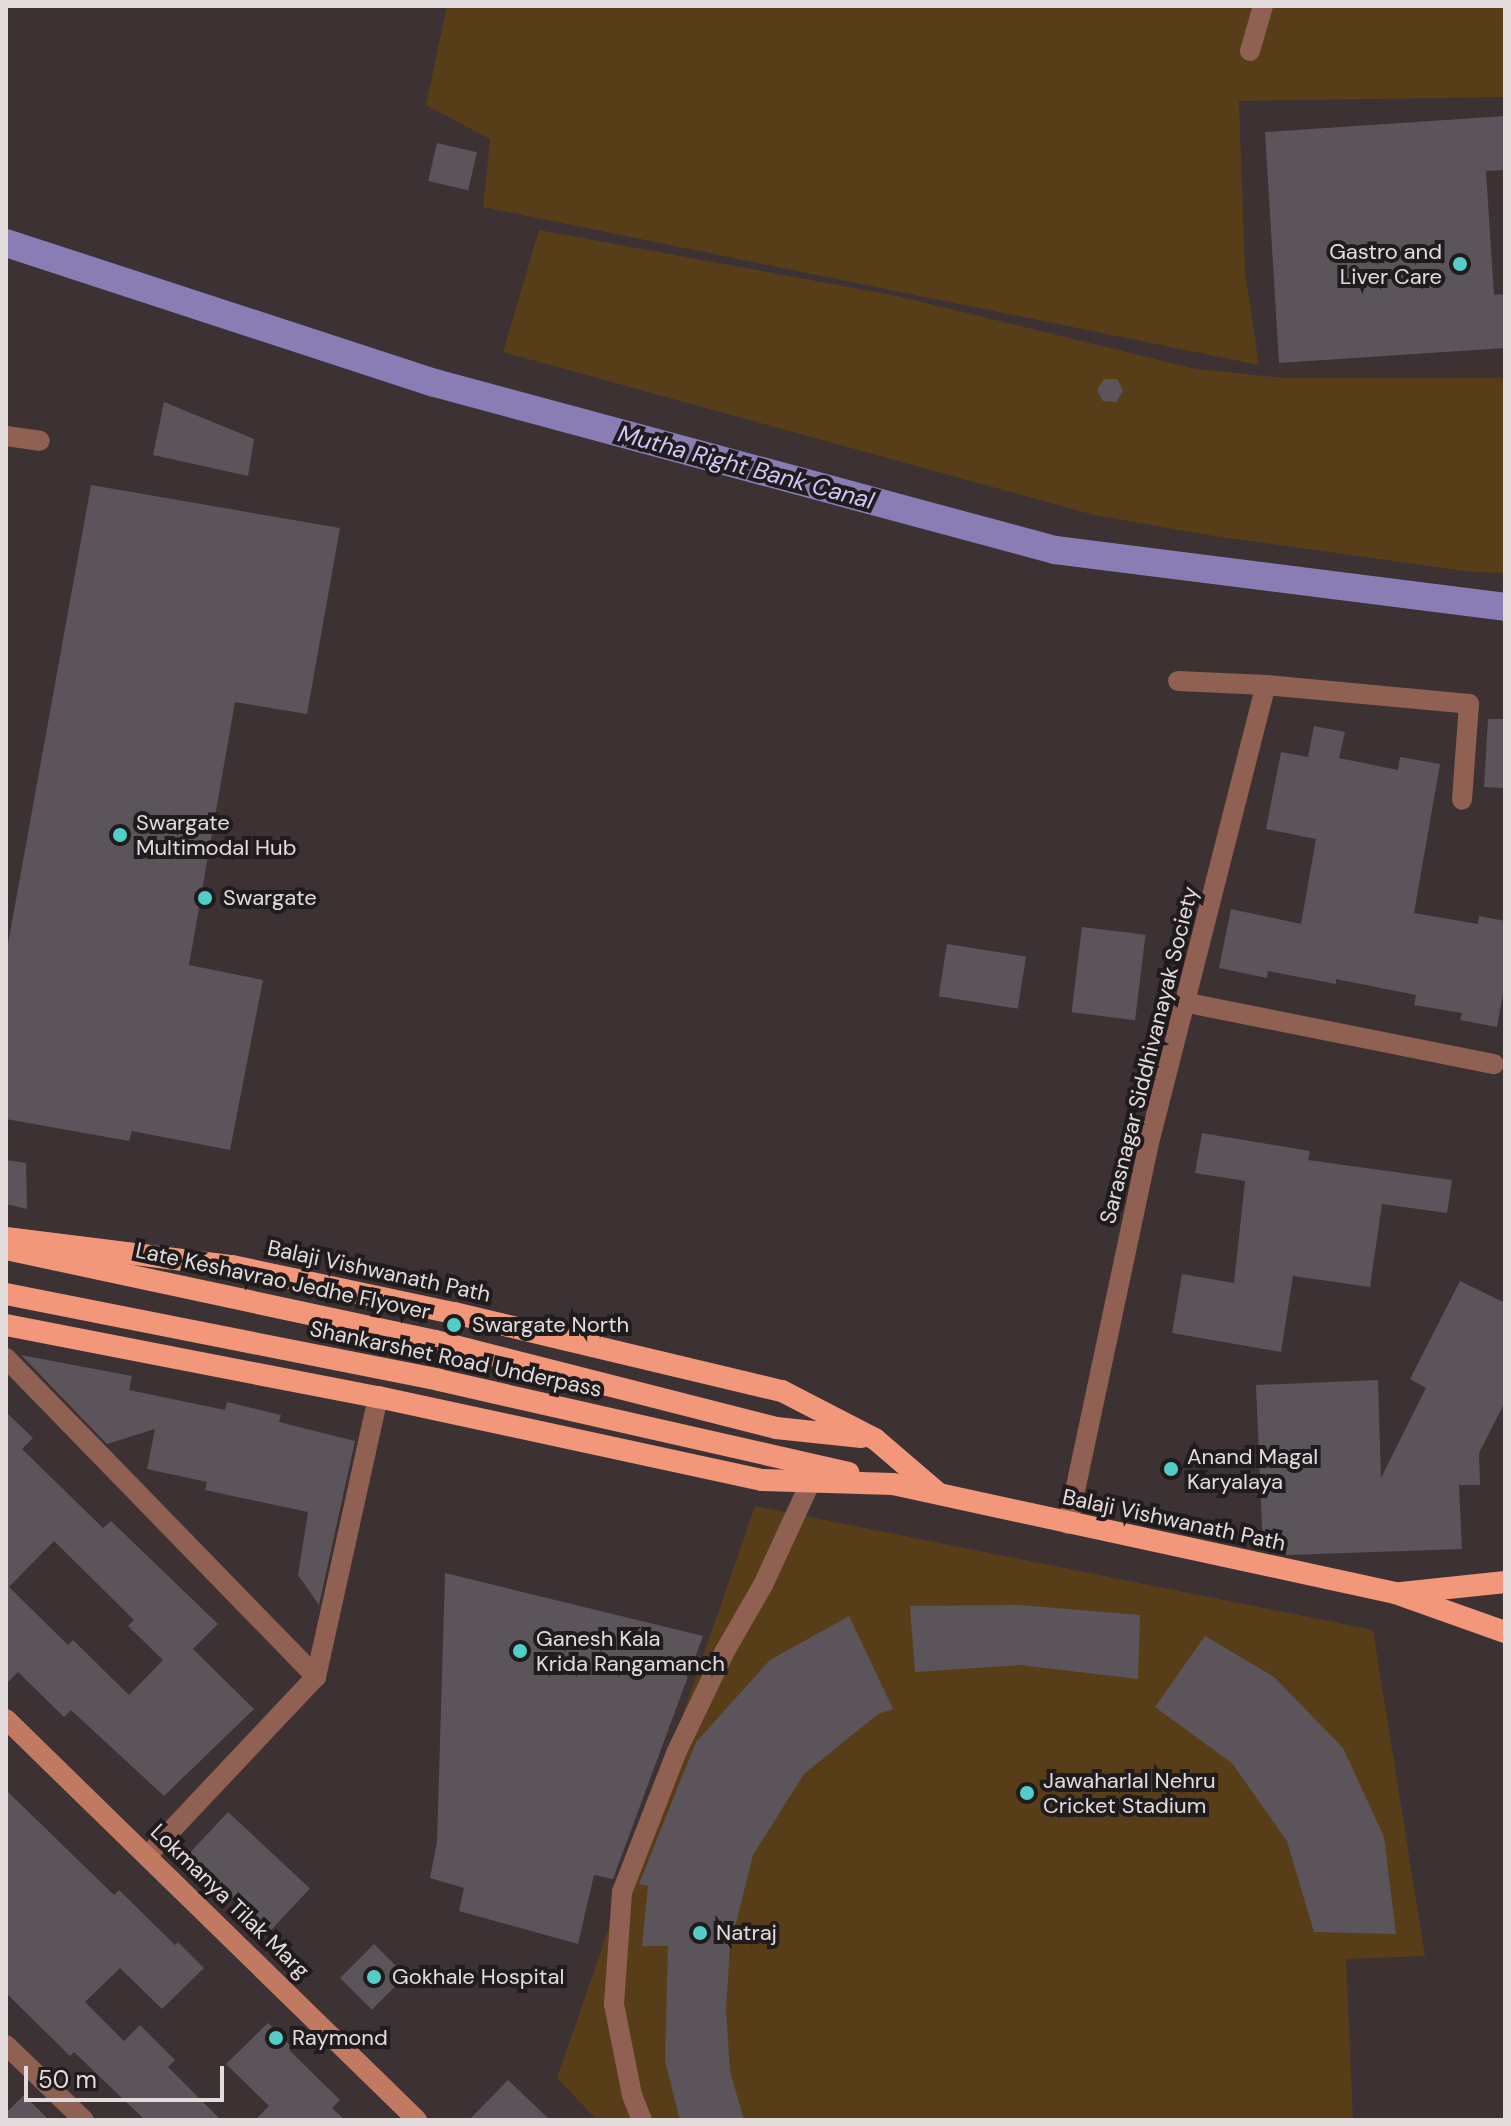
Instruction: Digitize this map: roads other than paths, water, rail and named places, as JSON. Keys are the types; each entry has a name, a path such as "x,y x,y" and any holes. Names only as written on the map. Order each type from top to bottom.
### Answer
{"highway":[{"name":"Balaji Vishwanath Path","path":"6,1238 232,1266 454,1313 782,1391 875,1439 942,1496"},
{"name":"Late Keshavrao Jedhe Flyover","path":"6,1249 435,1341 776,1428 875,1439"},
{"name":"Shankarshet Road Underpass","path":"6,1294 439,1380 893,1484"},
{"name":"Balaji Vishwanath Path","path":"6,1325 378,1397 762,1480 893,1484 1395,1593 1505,1632"},
{"name":"Balaji Vishwanath Path","path":"1395,1593 1505,1582"}],"main road":[{"name":"Lokmanya Tilak Marg","path":"6,1719 417,2120"}],"street":[{"path":"1250,51 1263,6"},
{"path":"6,436 40,441"},
{"path":"1178,681 1266,685 1469,704 1462,800"},
{"name":"Sarasnagar Siddhivanayak Society","path":"1068,1524 1151,1135 1188,1003 1266,685"},
{"path":"1188,1003 1494,1064"},
{"path":"6,1358 316,1677"},
{"path":"148,1855 316,1677 378,1397"},
{"path":"642,2120 632,2095 614,2004 622,1892 677,1751 725,1651 763,1585 811,1481"},
{"path":"6,2045 84,2120"}],"waterway":[{"name":"Mutha Right Bank Canal","path":"6,243 435,383 1055,550 1505,607"}],"place":[{"name":"Gastro and Liver Care","path":"1460,264"},
{"name":"Swargate Multimodal Hub","path":"120,835"},
{"name":"Swargate","path":"205,898"},
{"name":"Swargate North","path":"454,1325"},
{"name":"Anand Magal Karyalaya","path":"1171,1469"},
{"name":"Ganesh Kala Krida Rangamanch","path":"520,1651"},
{"name":"Jawaharlal Nehru Cricket Stadium","path":"1027,1793"},
{"name":"Natraj","path":"700,1933"},
{"name":"Gokhale Hospital","path":"374,1977"},
{"name":"Raymond","path":"276,2038"}]}
